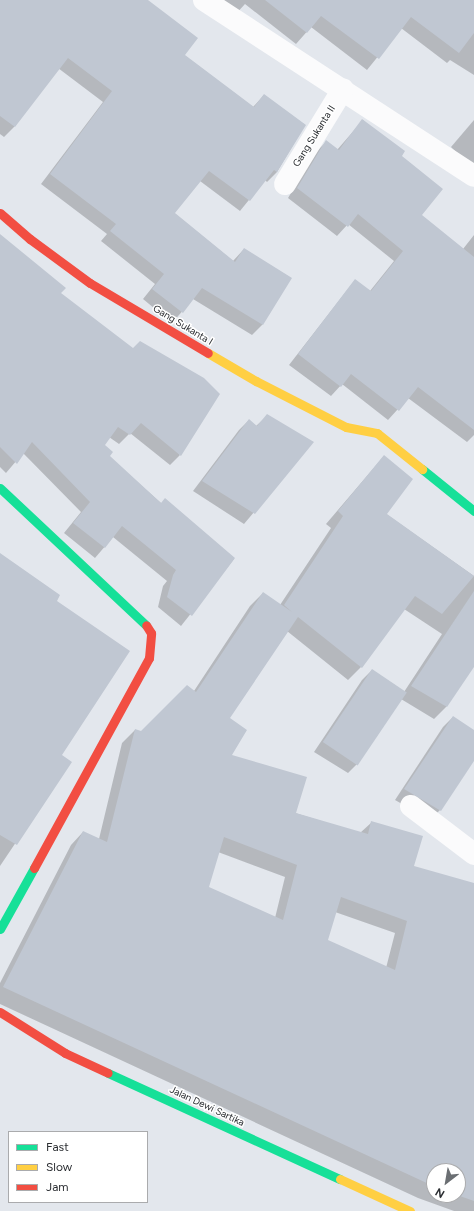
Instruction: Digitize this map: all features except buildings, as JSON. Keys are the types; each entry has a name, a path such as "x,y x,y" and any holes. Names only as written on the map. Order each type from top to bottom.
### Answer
{"street":[{"path":"204,0 343,89 474,176"},
{"name":"Gang Sukanta II","path":"285,184 343,89"},
{"name":"Gang Sukanta I","path":"0,213 30,239 90,283 176,334 315,412 346,427 368,430 377,433 474,511"},
{"path":"0,488 145,624 151,633 151,644 149,658 0,929"},
{"path":"411,806 474,854"},
{"name":"Jalan Dewi Sartika","path":"0,1012 65,1053 410,1211"}],"traffic: fast":[{"path":"422,469 474,511"},
{"path":"0,488 146,625"},
{"path":"0,929 34,868"},
{"path":"108,1073 340,1179"}],"traffic: slow":[{"path":"208,353 256,381 346,427 377,433 422,469"},
{"path":"340,1179 410,1211"}],"traffic: jam":[{"path":"0,213 30,239 90,283 208,353"},
{"path":"34,868 149,658 151,633 146,625"},
{"path":"0,1012 65,1053 108,1073"}]}
